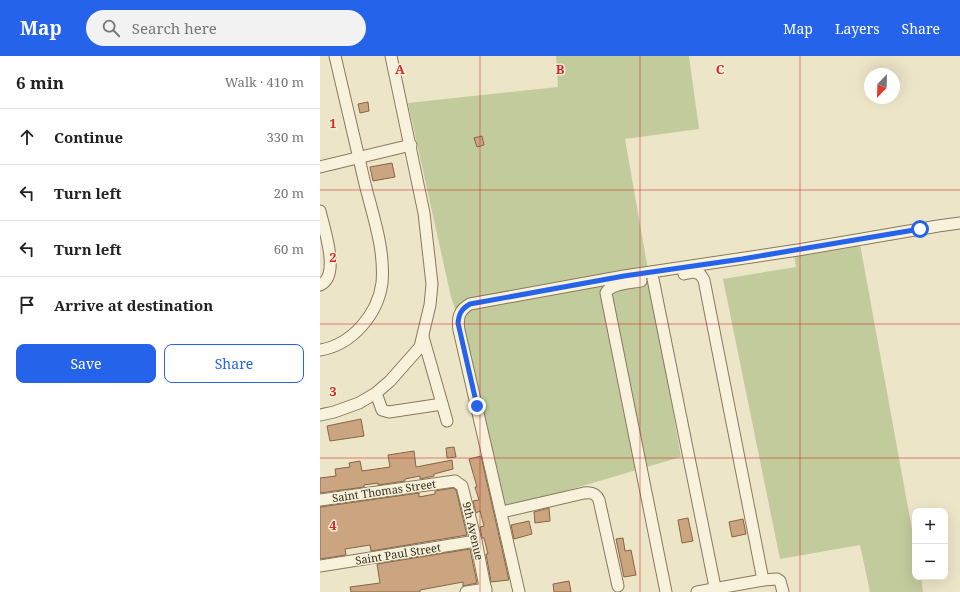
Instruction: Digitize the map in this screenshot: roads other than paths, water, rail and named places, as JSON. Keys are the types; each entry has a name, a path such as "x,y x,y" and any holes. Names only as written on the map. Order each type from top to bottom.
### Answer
{"street":[{"path":"320,350 346,340 364,324 377,302 382,282 381,248 335,56"},
{"path":"320,415 334,412 359,403 376,393 390,381 420,347 430,305 432,284 424,213 391,56"},
{"path":"320,167 410,145"},
{"path":"320,212 331,267 327,279 322,285 320,285"},
{"path":"519,592 502,512 459,330 458,317 464,307 470,304 624,276 742,259 960,223"},
{"path":"666,592 606,293 608,289 613,286 693,272 700,274 704,280 763,580"},
{"path":"653,279 716,591"},
{"path":"423,337 447,421"},
{"path":"376,393 382,410 388,412 442,404"},
{"name":"9th Avenue","path":"448,482 455,481 462,486 476,541 486,590"},
{"name":"Saint Thomas Street","path":"320,500 448,482"},
{"path":"502,512 584,493 594,493 597,495 599,500 618,586"},
{"name":"Saint Paul Street","path":"320,566 476,541"},
{"path":"697,592 716,591 763,580 776,579 780,582 783,592"},
{"path":"466,592 486,590"}]}
